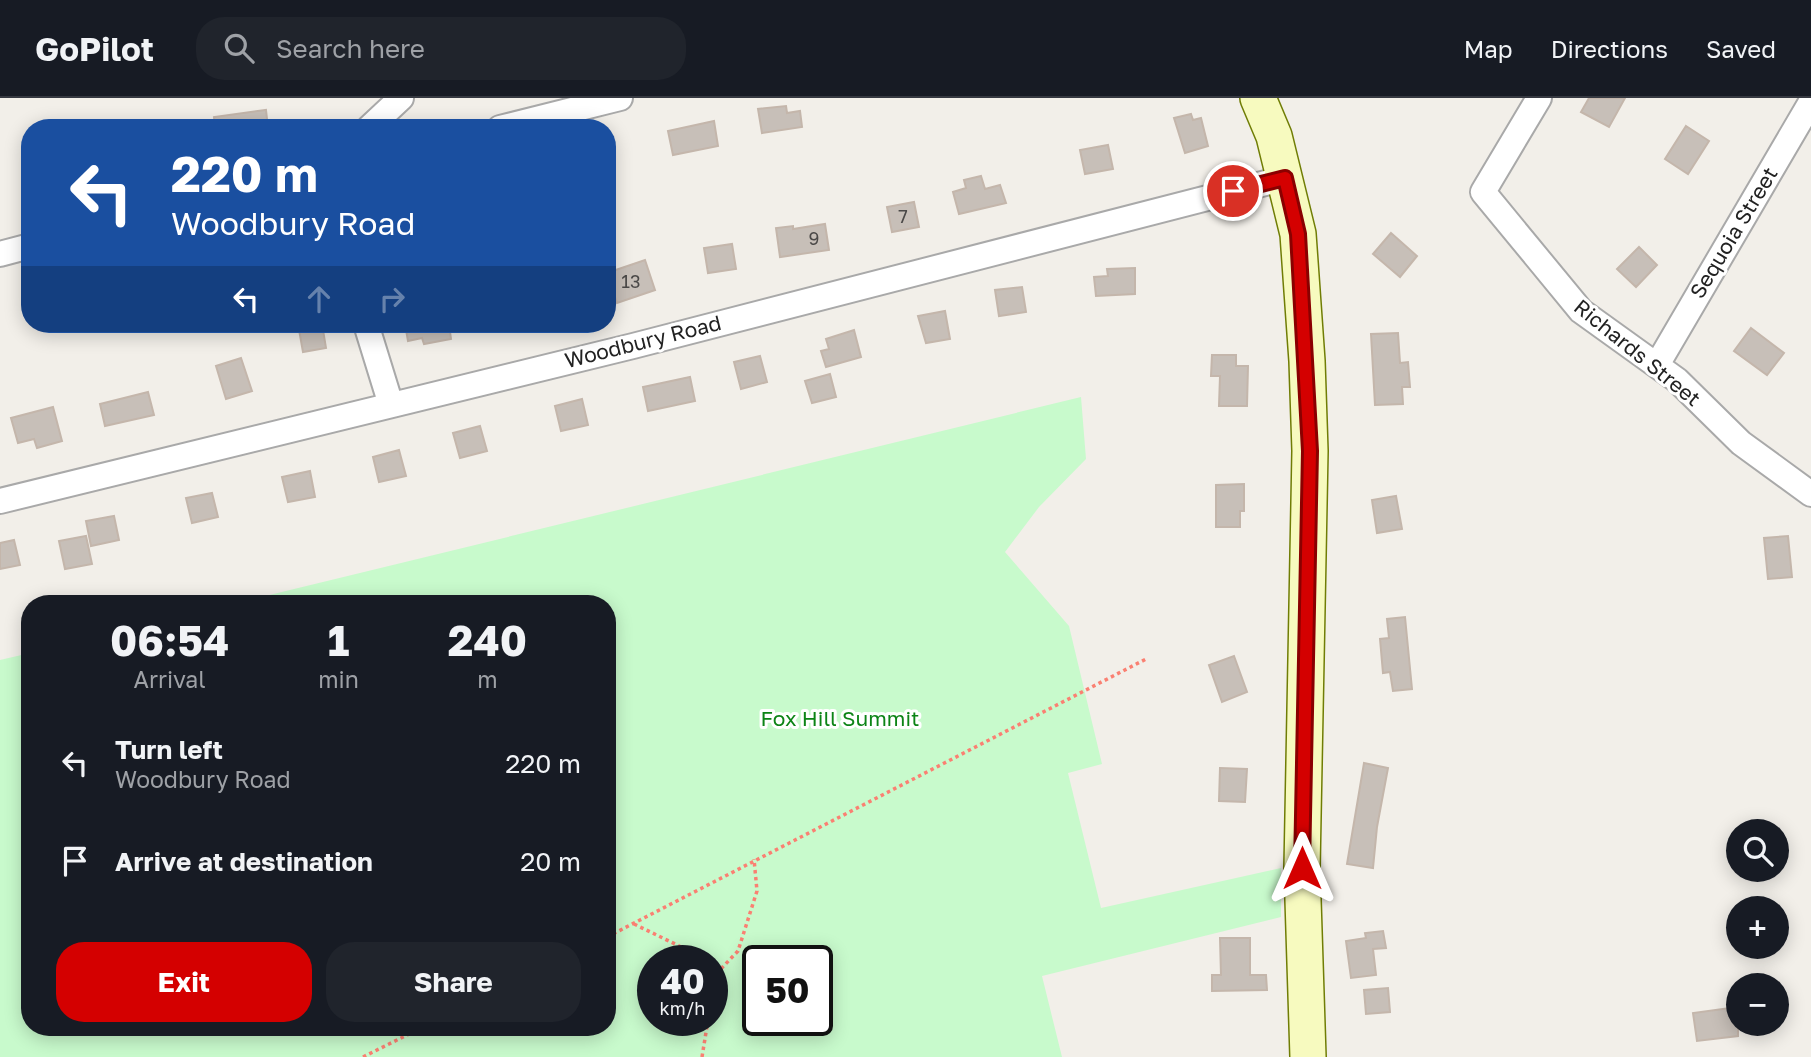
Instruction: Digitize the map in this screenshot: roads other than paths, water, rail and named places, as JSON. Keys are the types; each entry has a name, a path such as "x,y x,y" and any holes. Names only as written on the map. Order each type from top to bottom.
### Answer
{"main road":[{"path":"1258,98 1274,136 1298,234 1310,451 1302,806 1303,978 1308,1057"}],"street":[{"path":"379,119 401,98"},
{"path":"536,119 621,98"},
{"name":"Richards Street","path":"1539,98 1483,192 1581,311 1677,380 1741,443 1811,494"},
{"name":"Sequoia Street","path":"1657,365 1811,102"},
{"name":"Woodbury Road","path":"0,501 391,405 1285,178"},
{"path":"0,254 21,248"},
{"path":"369,333 391,405"}],"park label":[{"name":"Fox Hill Summit","path":"840,719"}]}
